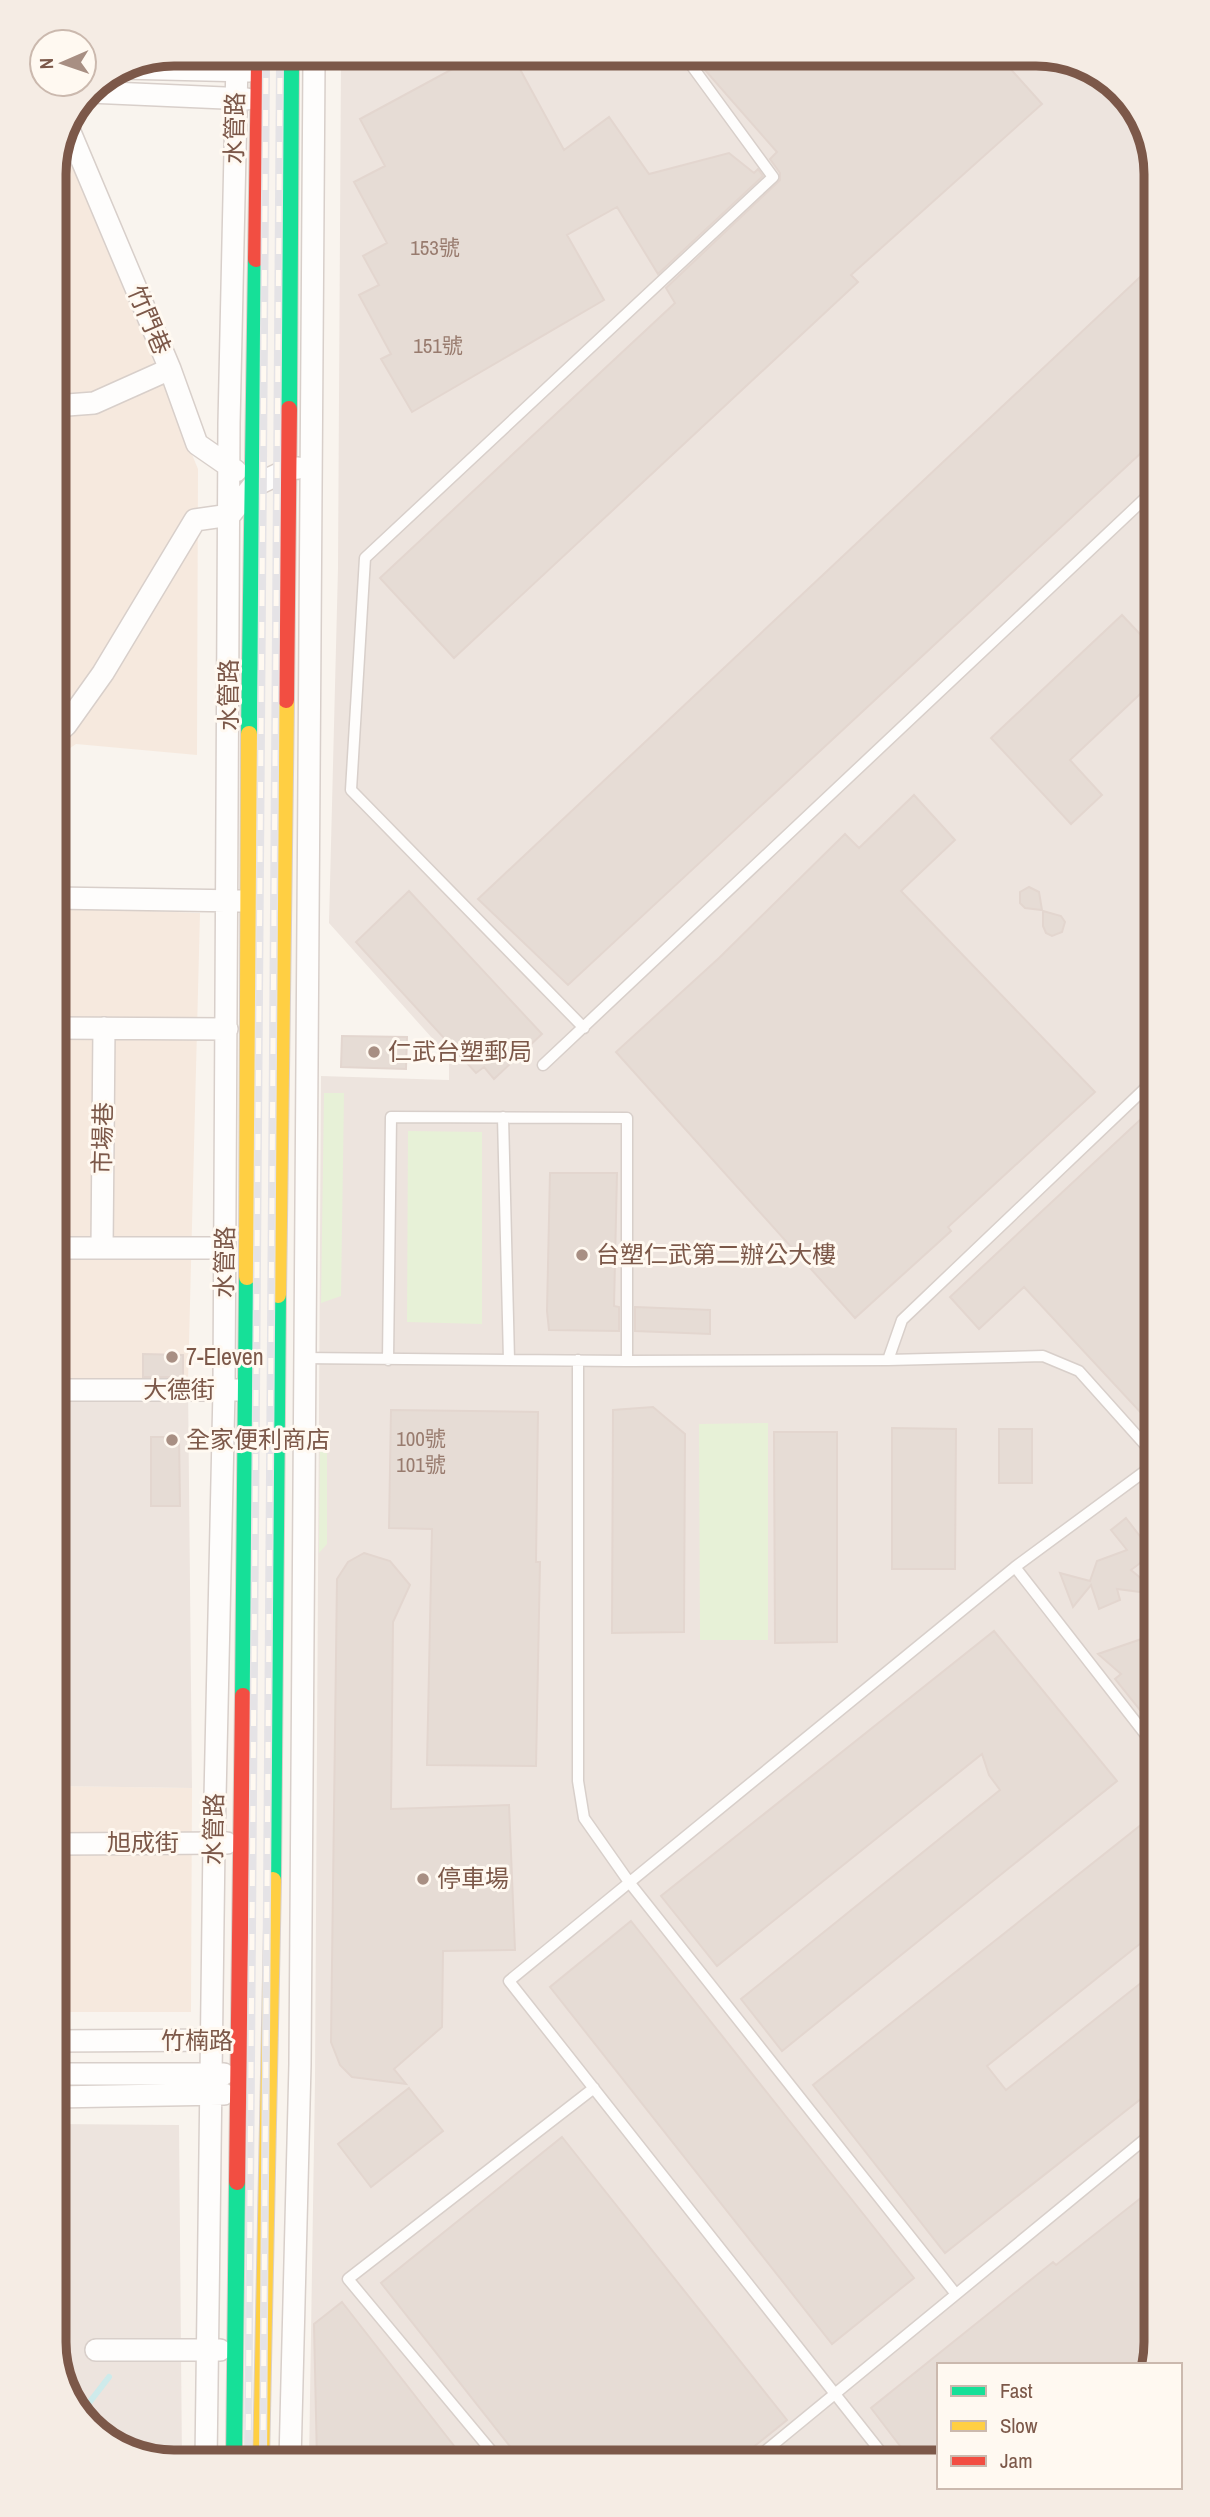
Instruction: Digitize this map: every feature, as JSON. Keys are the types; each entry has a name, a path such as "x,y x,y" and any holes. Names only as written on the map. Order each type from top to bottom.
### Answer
{"street":[{"name":"水管路","path":"234,2450 247,1390 229,464 237,67"},
{"name":"水管路","path":"206,2450 214,1843 224,1390 227,1029 237,901 252,487 259,67"},
{"path":"261,2450 274,1842 291,67"},
{"path":"157,68 314,67 300,2064 290,2450"},
{"path":"103,93 314,102"},
{"name":"竹門巷","path":"73,139 170,369 197,444 229,464 252,487"},
{"path":"67,405 94,403 170,369"},
{"path":"67,724 103,673 195,520 230,514 252,487 289,469 311,466"},
{"path":"67,898 237,901"},
{"path":"67,1028 227,1029"},
{"name":"市場巷","path":"102,1248 104,1028"},
{"path":"67,1248 225,1248"},
{"name":"大德街","path":"66,1390 304,1391"},
{"name":"旭成街","path":"66,1844 274,1842"},
{"name":"竹楠路","path":"66,2041 238,2039 300,2064"},
{"name":"竹楠路","path":"66,2096 238,2083 269,2076 300,2064"},
{"name":"竹楠路","path":"66,2075 212,2085"},
{"path":"96,2350 237,2351"}],"lane":[{"path":"584,1028 351,790 365,558 773,177 696,67"},
{"path":"543,1065 1144,499"},
{"path":"888,1360 902,1320 1144,1089"},
{"path":"388,1360 391,1117 503,1117 627,1118 627,1361"},
{"path":"503,1117 509,1360"},
{"path":"277,1357 627,1361 888,1360 1043,1356 1079,1371 1144,1446"},
{"path":"578,1360 578,1781 584,1818 629,1882 955,2293"},
{"path":"879,2450 509,1981 1015,1567 1144,1469"},
{"path":"1015,1567 1144,1733"},
{"path":"490,2450 348,2279 593,2088"},
{"path":"766,2450 1144,2140"}],"shaded area":[{"path":"341,66 1043,67 1090,81 1112,98 1129,120 1141,153 1144,174 1143,2357 1142,2363 937,2363 937,2450 309,2450 315,2080 321,1076 449,1080 449,1057 329,923 338,568"},
{"path":"69,156 198,469 197,755 76,744 67,750"},
{"path":"67,908 200,913 188,1382 66,1383"},
{"path":"188,1382 192,1788 66,1786 66,1383"},
{"path":"66,1786 192,1788 191,2012 66,2012"},
{"path":"66,2124 179,2125 182,2450 167,2450 140,2445 114,2432 89,2408 75,2384 66,2343"}],"green space":[{"path":"324,1093 344,1093 341,1296 321,1303"},
{"path":"408,1131 482,1132 482,1324 407,1322"},
{"path":"768,1423 768,1640 700,1640 699,1424"},
{"path":"320,1439 327,1439 327,1544 319,1553"}],"building":[{"path":"457,66 518,66 564,150 609,117 649,174 729,153 754,173 758,169 763,176 658,274 617,207 567,235 604,300 412,412 381,359 391,354 359,295 379,285 363,256 387,243 354,182 385,166 360,119"},
{"path":"709,67 1009,67 1042,104 851,275 858,282 454,658 380,578 675,303 666,288 780,180 780,173 770,159 777,152 705,70"},
{"path":"1144,273 1144,450 568,985 478,899"},
{"path":"1122,615 1144,638 1144,690 1070,760 1102,795 1071,824 991,738"},
{"path":"914,795 955,840 901,891 1095,1092 948,1227 951,1231 855,1318 616,1052 719,958 845,834 859,848"},
{"path":"1029,887 1039,892 1042,910 1025,908 1020,903 1020,892"},
{"path":"409,891 542,1034 494,1079 484,1067 476,1073 356,942"},
{"path":"1043,911 1061,916 1065,922 1062,932 1052,936 1046,933"},
{"name":"仁武台塑郵局","path":"342,1036 407,1037 406,1069 341,1067"},
{"path":"1144,1116 1144,1416 1024,1287 979,1329 950,1297"},
{"name":"台塑仁武第二辦公大樓","path":"550,1173 617,1173 614,1306 619,1307 619,1331 549,1330 547,1311"},
{"path":"635,1307 710,1310 710,1334 635,1331"},
{"path":"143,1354 183,1355 183,1377 143,1377"},
{"path":"653,1407 685,1434 684,1632 612,1633 613,1410"},
{"path":"391,1410 538,1412 536,1562 540,1562 536,1766 427,1765 432,1529 389,1528"},
{"path":"892,1428 956,1429 955,1569 892,1569"},
{"path":"999,1429 1032,1429 1032,1483 999,1483"},
{"path":"774,1432 837,1432 837,1642 775,1643"},
{"path":"151,1437 179,1437 180,1506 151,1506"},
{"path":"1126,1518 1144,1541 1144,1560 1131,1570 1144,1581 1144,1592 1117,1589 1120,1600 1099,1609 1091,1585 1073,1607 1060,1573 1090,1581 1097,1561 1127,1550 1111,1530"},
{"name":"停車場","path":"364,1553 390,1561 410,1585 393,1622 391,1809 509,1805 515,1950 443,1951 442,2027 394,2069 406,2084 352,2077 340,2065 331,2042 337,1579 348,1562"},
{"path":"994,1631 1117,1781 782,2051 741,1999 1000,1790 989,1775 982,1754 717,1966 661,1896"},
{"path":"1144,1638 1144,1715 1115,1679 1121,1674 1098,1654"},
{"path":"1144,1823 1144,1941 987,2066 1006,2090 1144,1981 1144,2096 945,2253 813,2085"},
{"path":"631,1921 914,2278 832,2344 550,1987"},
{"path":"409,2088 443,2131 371,2187 338,2144"},
{"path":"562,2137 787,2420 750,2450 513,2450 381,2283"},
{"path":"1144,2195 1142,2363 937,2363 937,2450 903,2450 871,2408 1053,2262 1056,2265"},
{"path":"342,2302 457,2450 317,2450 314,2324"}],"waterway":[{"path":"87,2405 109,2377"}],"railway":[{"path":"248,2450 266,66"},
{"path":"263,2450 280,66"}],"traffic: fast":[{"path":"289,409 291,66"},
{"path":"249,734 256,259"},
{"path":"243,1696 247,1277"},
{"path":"273,1880 278,1295"},
{"path":"234,2450 237,2182"}],"traffic: slow":[{"path":"278,1295 286,700"},
{"path":"247,1277 249,734"},
{"path":"261,2450 273,1880"}],"traffic: jam":[{"path":"256,259 259,66"},
{"path":"286,700 289,409"},
{"path":"237,2182 243,1696"}],"place":[{"name":"仁武台塑郵局","path":"374,1052"},
{"name":"台塑仁武第二辦公大樓","path":"582,1255"},
{"name":"7-Eleven","path":"172,1357"},
{"name":"全家便利商店","path":"172,1440"},
{"name":"停車場","path":"423,1879"}]}
